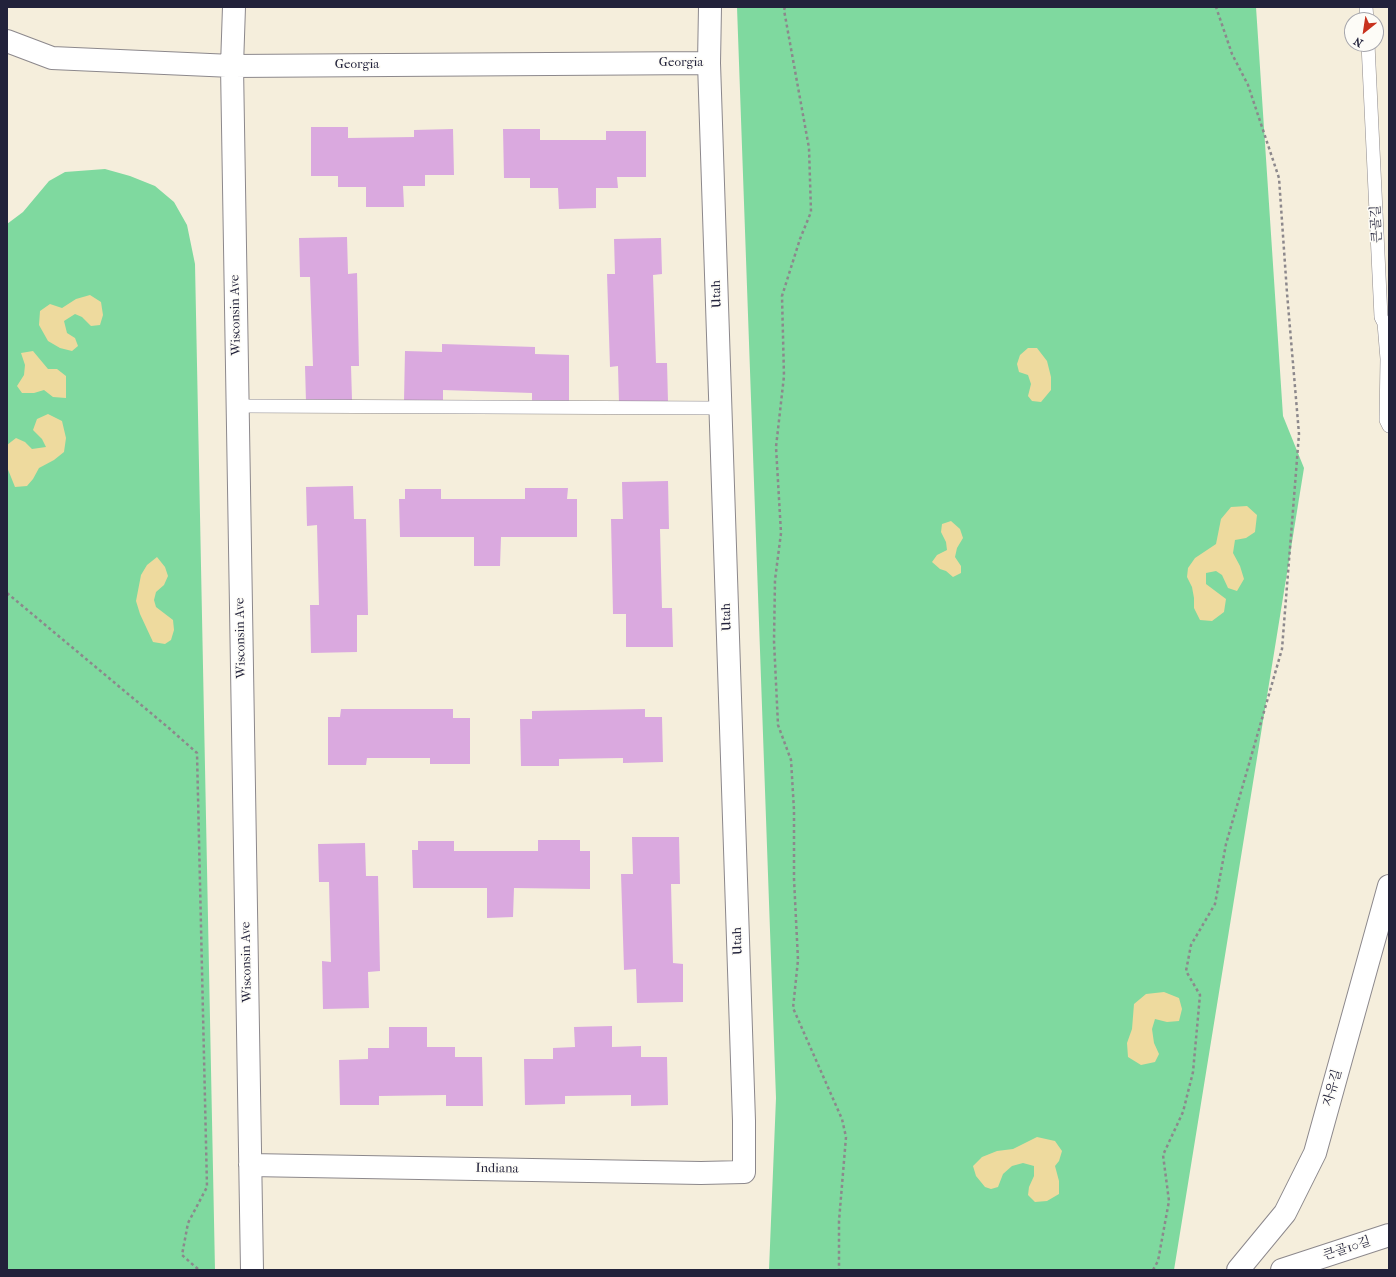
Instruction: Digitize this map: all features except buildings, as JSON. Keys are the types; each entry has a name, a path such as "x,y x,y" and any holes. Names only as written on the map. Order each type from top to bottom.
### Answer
{"street":[{"name":"Wisconsin Ave","path":"234,7 232,66 252,1270"},
{"name":"Utah","path":"710,7 709,63 744,1121 744,1172"},
{"name":"Georgia","path":"8,43 52,58 232,66 709,63"},
{"name":"자유길","path":"1238,1270 1285,1213 1314,1153 1389,886"},
{"name":"Indiana","path":"250,1165 701,1173 744,1172"},
{"name":"큰골10길","path":"1282,1270 1389,1235"}],"lane":[{"name":"큰골길","path":"1368,52 1381,317 1386,323 1386,420 1389,426"},
{"path":"237,406 720,408"}],"path":[{"path":"785,7 784,10 808,148 811,212 800,239 782,296 784,376 776,447 781,533 775,588 774,641 778,725 791,760 794,810 794,879 798,960 793,1008 842,1119 846,1137 839,1221 839,1270"},
{"path":"1153,1270 1158,1261 1169,1201 1163,1155 1183,1112 1193,1072 1200,995 1186,971 1191,945 1215,904 1226,844 1282,649 1299,434 1279,178 1248,85 1232,54 1216,7"},
{"path":"7,593 197,753 207,1187 188,1223 182,1255 199,1270"}],"green space":[{"path":"737,7 1256,7 1283,416 1304,468 1174,1270 769,1270 776,1098"},
{"path":"105,169 130,176 155,186 174,202 187,225 195,264 215,1270 7,1270 7,224 23,212 49,181 65,172"}],"sand":[{"path":"90,295 101,302 103,315 100,325 91,326 82,317 75,314 64,321 67,333 75,338 78,346 72,351 60,348 48,341 39,325 40,311 50,304 62,308 76,299"},
{"path":"1028,348 1037,348 1047,361 1051,377 1051,390 1041,402 1032,401 1028,396 1031,384 1028,375 1019,372 1017,364 1020,355"},
{"path":"33,351 48,369 57,369 66,376 66,398 53,397 44,390 34,393 22,393 17,386 24,375 25,365 21,353"},
{"path":"48,414 62,421 66,438 64,452 54,460 39,468 27,486 15,487 7,467 7,445 16,438 25,442 32,449 46,447 42,439 33,430 37,419"},
{"path":"1247,506 1257,515 1255,532 1246,538 1235,540 1233,553 1240,566 1244,579 1237,591 1228,588 1222,575 1216,571 1206,573 1206,584 1226,599 1224,612 1212,621 1200,620 1194,608 1192,587 1187,577 1188,568 1195,558 1216,544 1221,519 1231,507"},
{"path":"951,521 960,529 963,538 957,548 955,557 961,566 961,573 953,577 932,562 937,555 947,550 946,542 941,532 942,524"},
{"path":"157,557 165,567 168,576 164,585 156,592 154,600 156,607 173,620 174,630 171,640 165,644 153,642 140,614 136,601 141,575 147,565"},
{"path":"1164,992 1179,998 1182,1009 1179,1021 1167,1022 1155,1019 1152,1029 1154,1043 1159,1054 1155,1062 1141,1065 1128,1057 1127,1043 1132,1029 1134,1004 1146,994"},
{"path":"1037,1137 1055,1141 1062,1151 1059,1161 1055,1166 1059,1181 1059,1194 1047,1201 1035,1202 1028,1195 1029,1187 1034,1176 1034,1166 1023,1163 1012,1166 1003,1174 998,1187 991,1189 985,1187 976,1176 973,1166 982,1157 997,1151 1013,1149"}]}
